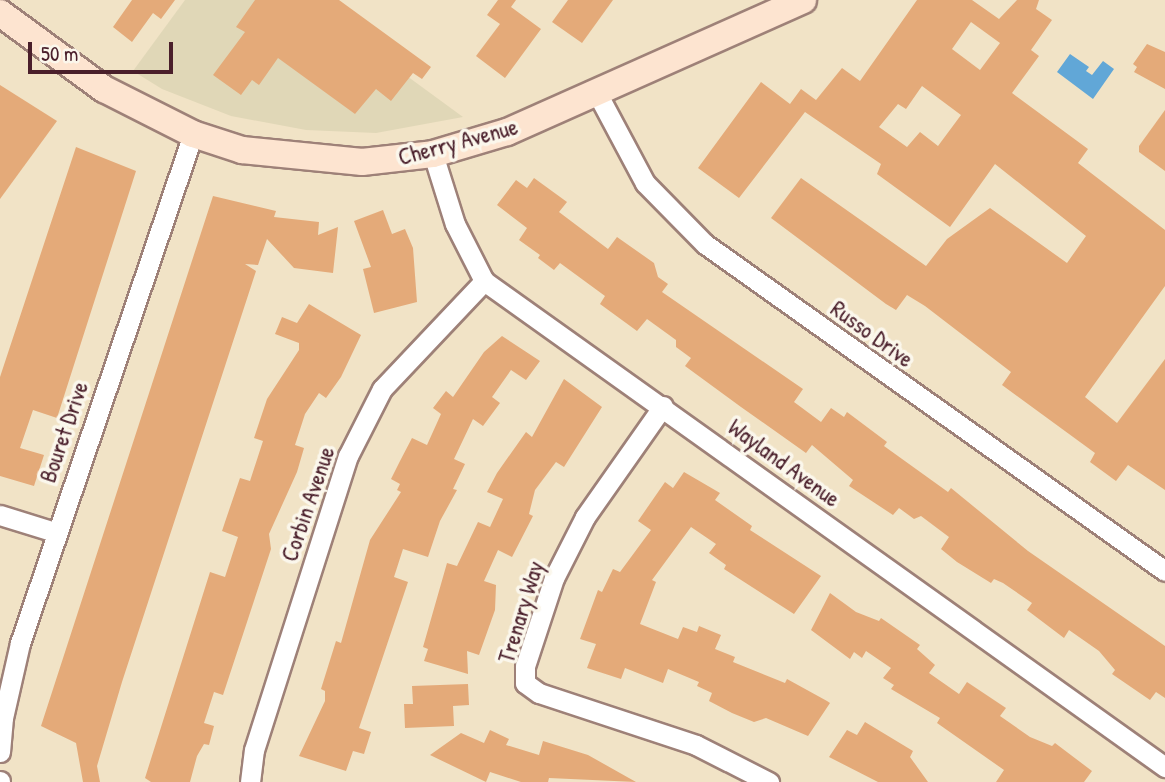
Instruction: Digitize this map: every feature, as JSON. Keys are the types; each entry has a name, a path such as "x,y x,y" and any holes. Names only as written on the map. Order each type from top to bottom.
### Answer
{"street":[{"name":"Cherry Avenue","path":"0,15 104,89 193,134 242,150 321,161 393,161 433,154 507,132 803,0"},
{"name":"Russo Drive","path":"597,93 645,183 705,244 1165,571"},
{"name":"Bouret Drive","path":"0,752 2,718 19,643 193,134"},
{"name":"Wayland Avenue","path":"433,154 455,223 484,281 663,406 1165,767"},
{"name":"Corbin Avenue","path":"250,782 254,750 348,456 382,390 484,281"},
{"name":"Trenary Way","path":"663,406 585,517 554,578 525,666 525,683 539,693 696,745 769,782"},
{"path":"0,515 55,532"}],"shaded area":[{"path":"185,0 303,0 463,117 376,133 306,130 231,116 162,89 133,71"}],"water":[{"path":"1070,54 1089,67 1086,71 1092,75 1103,61 1114,69 1093,99 1057,72"}],"building":[{"path":"132,0 175,0 161,19 153,13 132,42 113,27"},
{"path":"255,0 339,0 431,67 422,79 413,73 391,101 376,89 355,114 278,58 259,85 252,80 241,95 213,75 245,32 236,27"},
{"path":"498,0 516,0 511,7 541,29 505,78 476,56 500,24 487,15"},
{"path":"568,0 613,0 582,43 552,22"},
{"path":"917,0 972,0 999,19 1017,0 1039,0 1036,9 1052,20 1031,50 1039,56 1012,93 1088,149 1078,163 1165,230 1165,286 1085,397 1117,423 1165,359 1165,490 1128,465 1116,481 1090,462 1095,453 1002,385 1011,372 925,306 907,295 896,310 771,218 801,178 926,266 947,239 990,208 1067,263 1086,236 995,164 950,227 877,174 881,164 805,112 739,198 698,168 761,82 790,104 801,89 816,100 842,68 860,81","holes":["971,22 1000,43 980,70 952,49","922,86 961,115 938,146 920,132 907,147 879,127 898,104 906,109"]},
{"path":"1147,44 1165,52 1165,89 1134,72 1137,67 1133,64"},
{"path":"0,85 57,121 0,199"},
{"path":"1165,110 1165,171 1139,152 1139,146"},
{"path":"76,147 136,171 57,418 33,410 20,448 44,455 34,486 0,476 0,377"},
{"path":"534,178 567,202 559,212 608,249 617,237 654,263 658,277 668,284 662,292 803,389 794,402 821,422 831,408 844,417 847,412 887,442 884,446 948,492 951,488 1028,551 1165,646 1165,698 1156,692 1150,700 1112,674 1115,670 1099,651 1069,630 1064,638 1027,610 1032,603 1003,583 994,579 991,583 957,562 941,549 949,537 921,516 914,519 899,508 893,515 849,486 853,480 812,445 806,453 741,407 685,366 691,358 676,347 676,340 647,319 637,331 600,304 605,296 560,263 554,270 538,258 540,255 519,240 527,228 497,205 516,180 527,188"},
{"path":"213,196 276,211 274,217 319,222 318,235 338,227 333,273 294,268 267,239 258,265 245,264 256,271 122,682 97,766 100,782 83,782 76,743 41,726"},
{"path":"383,210 392,234 405,229 413,248 417,302 374,313 363,269 371,267 354,221"},
{"path":"309,304 361,335 341,377 326,398 319,393 305,414 295,445 304,448 297,472 269,534 271,549 223,695 214,692 204,723 214,726 209,745 204,744 197,756 190,782 151,782 145,778 210,572 225,577 238,537 222,531 240,478 250,481 263,441 254,438 267,399 299,350 299,343 275,334 282,317 297,323"},
{"path":"502,336 540,361 526,380 511,370 492,397 500,403 483,426 473,419 454,459 465,464 453,489 457,490 440,521 428,557 403,549 394,577 408,582 359,728 371,732 364,754 353,751 346,771 299,756 325,701 325,691 321,689 336,641 341,643 370,540 401,492 397,490 400,484 391,479 412,438 427,445 441,414 433,408 446,391 453,397 484,352"},
{"path":"564,379 602,407 564,467 556,462 535,490 529,514 533,516 512,557 498,550 484,581 496,585 495,610 479,655 467,651 468,674 424,661 428,649 423,647 447,563 457,566 478,522 490,527 503,499 487,492 526,432 532,437"},
{"path":"684,472 720,493 715,500 752,526 750,530 821,576 794,614 724,569 726,565 709,553 716,544 691,527 652,580 656,582 640,624 678,639 683,627 697,632 699,626 721,635 715,649 735,657 733,662 785,683 787,679 830,703 808,736 766,718 754,722 732,713 709,701 712,693 697,686 699,682 668,669 663,683 625,668 621,679 587,668 596,644 580,639 598,590 602,592 613,569 620,572 651,530 638,521 665,482 673,488"},
{"path":"830,593 856,612 879,621 881,618 920,645 917,649 935,665 929,673 959,694 967,682 1006,708 1000,716 1030,737 1052,746 1055,743 1092,771 1084,782 996,782 1004,770 937,723 940,718 891,689 894,685 883,678 891,668 866,651 862,658 854,652 850,659 811,630"},
{"path":"468,684 469,705 453,706 454,726 405,728 404,704 413,704 412,686"},
{"path":"865,722 913,751 910,757 928,782 878,782 829,757 847,730 857,735"},
{"path":"490,730 509,739 506,745 539,755 543,741 588,755 636,782 549,778 548,782 521,782 490,772 486,782 430,755 461,733 484,743"}]}
